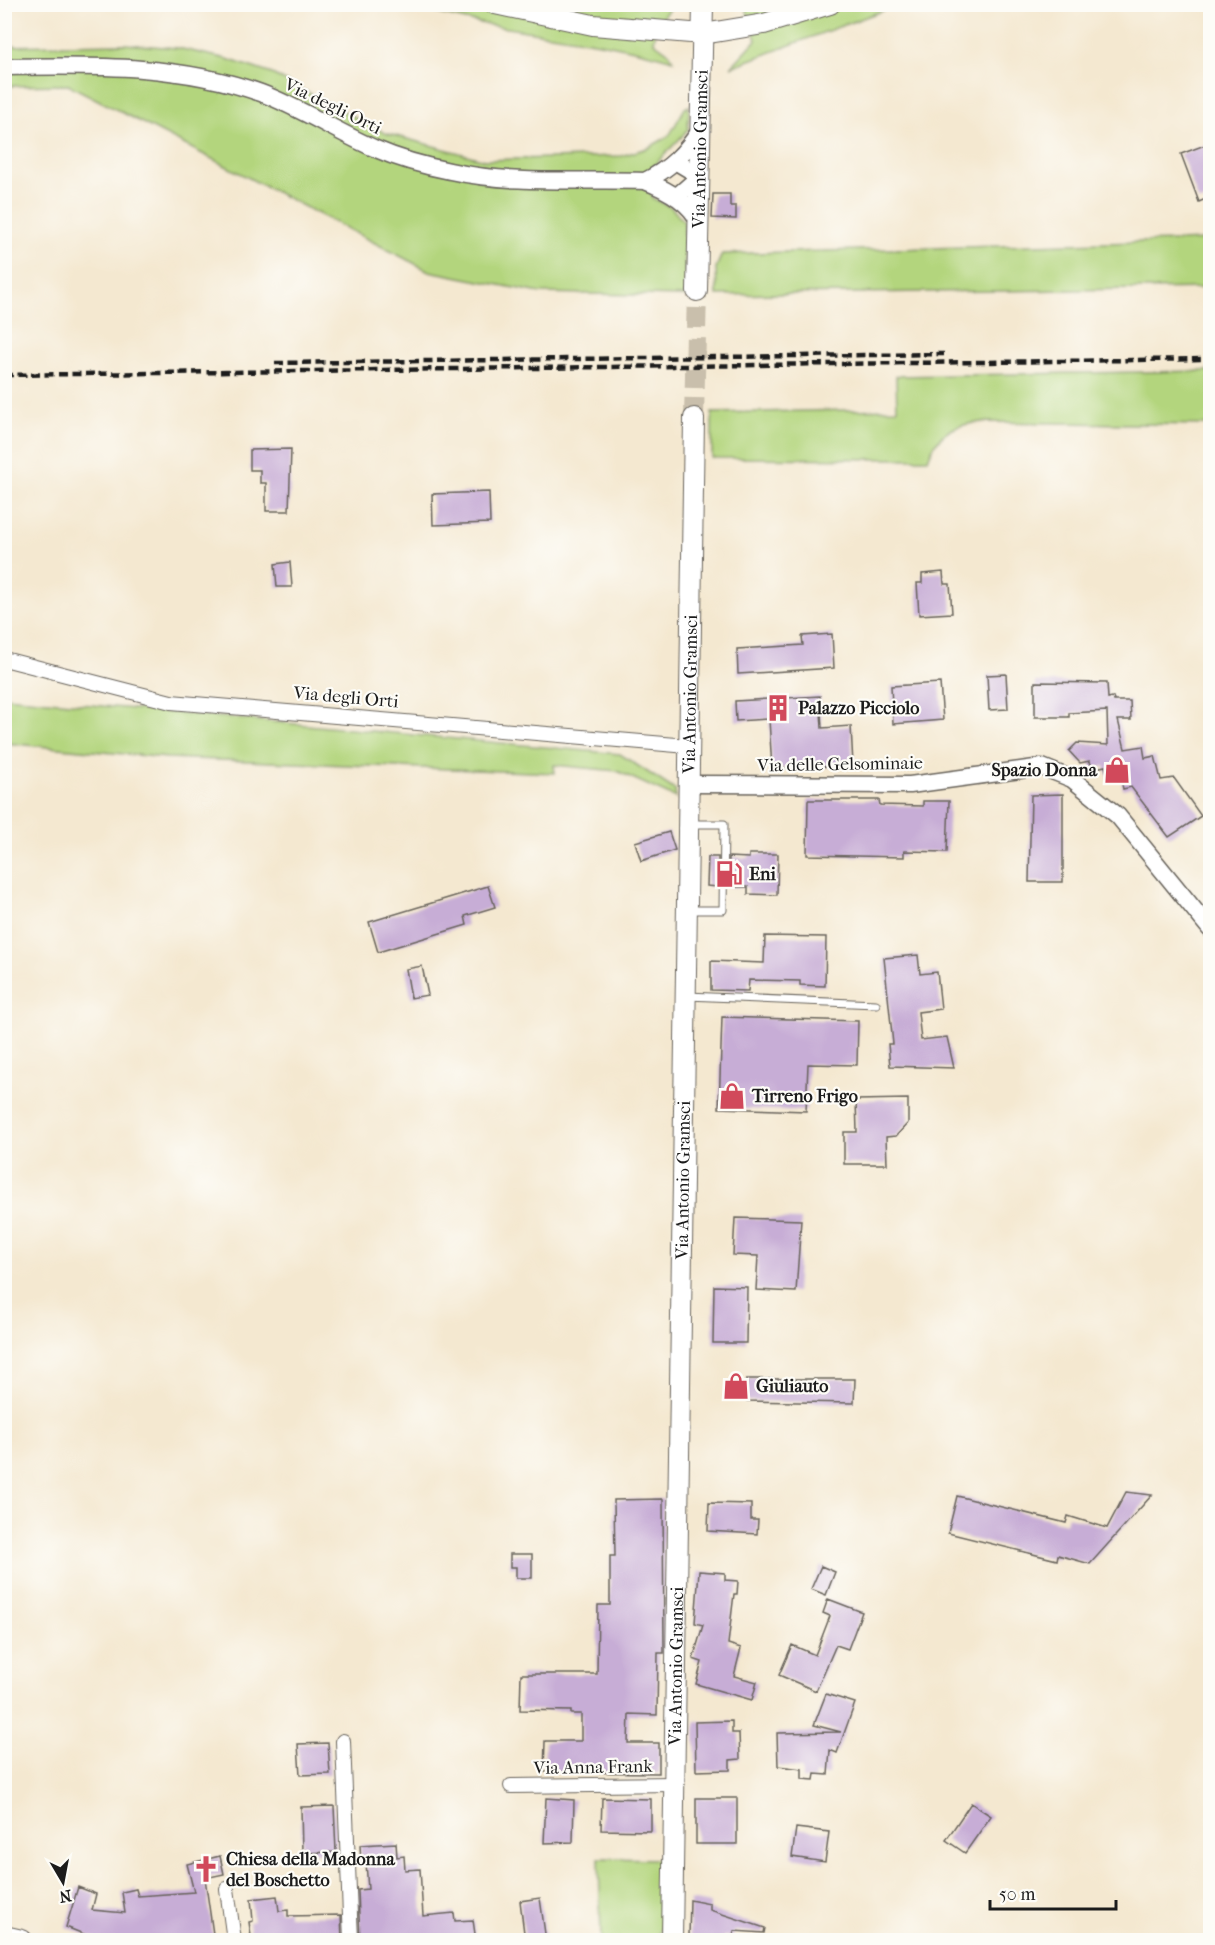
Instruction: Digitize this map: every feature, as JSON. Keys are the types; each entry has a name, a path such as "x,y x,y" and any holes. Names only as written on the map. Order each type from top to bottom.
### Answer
{"main road":[{"path":"495,4 592,25 703,34 764,24 830,4"},
{"name":"Via Antonio Gramsci","path":"697,291 703,4"},
{"name":"Via Antonio Gramsci","path":"672,1941 694,418"},
{"path":"4,1936 22,1941"}],"street":[{"name":"Via degli Orti","path":"4,67 122,65 178,72 262,93 302,110 376,149 450,171 485,177 645,181 662,187 687,204 699,222"},
{"path":"645,181 664,172 701,129"},
{"path":"675,161 700,176 676,197"},
{"name":"Via degli Orti","path":"4,659 171,702 688,746"},
{"name":"Via delle Gelsominaie","path":"688,784 910,785 1042,767 1072,779 1118,816 1210,929"},
{"path":"343,1741 351,1941"},
{"name":"Via Anna Frank","path":"511,1786 675,1784"},
{"path":"227,1889 234,1941"}],"lane":[{"path":"686,910 723,910 724,824 687,824"},
{"path":"685,996 876,1004"}],"green space":[{"path":"411,5 672,5 657,24 654,42 669,53 673,60 640,51 476,22"},
{"path":"745,5 898,5 731,67 756,40"},
{"path":"124,44 178,48 227,59 272,74 385,133 485,160 621,156 648,148 669,136 685,108 689,106 688,130 650,170 652,198 671,207 684,222 685,296 540,293 429,271 69,85 5,86 4,46"},
{"path":"1210,240 1210,288 717,295 716,268 722,254"},
{"path":"1210,371 1210,425 983,422 956,427 949,431 937,442 928,459 712,458 712,413 897,409 896,376"},
{"path":"5,697 620,754 675,790 676,798 617,771 554,765 555,773 168,758 5,743"},
{"path":"599,1858 660,1859 663,1924 657,1940 601,1940"}],"building":[{"path":"1210,143 1210,197 1199,202 1181,154"},
{"path":"713,194 730,194 730,206 736,206 736,219 712,218"},
{"path":"291,449 289,511 266,511 266,483 260,483 260,470 250,470 250,450"},
{"path":"489,492 490,523 433,525 432,494"},
{"path":"290,562 292,587 277,587 275,564"},
{"path":"943,572 944,584 950,584 952,613 919,615 917,583 922,583 922,574"},
{"path":"832,634 834,668 738,674 737,649 803,645 802,636"},
{"path":"1006,674 1008,709 989,710 987,675"},
{"path":"1035,682 1107,683 1108,698 1113,697 1114,701 1130,701 1131,720 1118,720 1125,749 1143,746 1145,758 1155,756 1161,780 1174,778 1201,816 1169,837 1131,787 1123,789 1121,779 1109,781 1105,766 1092,769 1090,761 1080,763 1069,751 1077,743 1108,745 1107,711 1069,713 1069,717 1035,717"},
{"path":"940,683 943,720 893,724 891,686"},
{"path":"820,696 822,728 851,726 853,765 772,769 769,719 736,721 735,701"},
{"path":"1063,794 1063,882 1029,882 1031,795"},
{"path":"808,800 879,800 880,805 923,806 923,801 949,801 947,852 904,851 904,857 807,855"},
{"path":"669,832 675,850 641,861 635,842"},
{"path":"749,854 778,854 777,895 748,894 748,887 729,887 729,857 749,858"},
{"path":"708,857 718,857 718,887 707,886"},
{"path":"488,886 495,907 465,916 467,925 378,952 369,922"},
{"path":"765,936 826,937 825,986 800,985 800,981 749,980 748,991 711,990 711,961 764,963"},
{"path":"918,955 920,974 937,972 941,1009 918,1012 921,1040 947,1037 954,1068 890,1066 888,1044 893,1044 884,958"},
{"path":"422,966 428,995 411,998 406,969"},
{"path":"722,1017 858,1021 857,1065 808,1064 806,1111 719,1108"},
{"path":"908,1099 908,1123 896,1136 886,1137 887,1164 844,1164 844,1132 857,1132 856,1100"},
{"path":"735,1218 801,1220 796,1292 756,1290 758,1256 733,1255"},
{"path":"714,1286 747,1287 746,1343 713,1343"},
{"path":"747,1379 855,1379 854,1403 747,1401"},
{"path":"1126,1492 1152,1495 1090,1564 1058,1555 1057,1560 948,1533 957,1496 1066,1523 1068,1516 1107,1528"},
{"path":"663,1499 664,1653 658,1653 657,1715 629,1714 628,1743 659,1743 659,1773 544,1772 545,1741 581,1741 581,1714 571,1714 571,1711 520,1710 521,1674 597,1674 598,1605 610,1605 610,1556 615,1556 614,1500"},
{"path":"709,1503 751,1504 751,1520 758,1520 757,1534 708,1531"},
{"path":"510,1554 532,1554 532,1578 516,1578 516,1567 510,1567"},
{"path":"821,1566 835,1572 826,1595 811,1589"},
{"path":"699,1571 725,1573 725,1580 738,1581 737,1594 734,1594 728,1644 741,1648 734,1676 757,1682 752,1700 696,1684 702,1662 693,1659 703,1625 695,1623"},
{"path":"828,1599 862,1612 848,1649 836,1645 816,1691 779,1675 792,1645 815,1655 830,1616 823,1613"},
{"path":"826,1694 855,1703 837,1753 830,1750 828,1775 815,1774 814,1780 802,1779 802,1769 778,1766 777,1733 841,1732 814,1725"},
{"path":"732,1721 732,1733 739,1733 740,1759 730,1760 730,1770 696,1771 695,1722"},
{"path":"328,1743 330,1774 300,1775 298,1744"},
{"path":"546,1798 574,1800 573,1842 544,1843"},
{"path":"602,1798 651,1799 651,1831 601,1830"},
{"path":"696,1798 737,1798 737,1844 696,1844"},
{"path":"971,1803 991,1816 965,1853 946,1840"},
{"path":"334,1806 336,1852 302,1853 301,1807"},
{"path":"796,1828 829,1832 825,1862 792,1857"},
{"path":"396,1843 397,1857 404,1856 405,1870 420,1869 423,1916 454,1913 455,1921 473,1920 476,1941 360,1941 358,1890 368,1889 366,1863 361,1863 360,1845"},
{"path":"220,1856 224,1874 205,1878 214,1941 101,1941 66,1927 78,1887 96,1894 92,1910 125,1913 122,1892 136,1889 138,1896 194,1892 187,1864"},
{"path":"277,1896 279,1911 288,1910 288,1916 341,1915 342,1941 291,1938 291,1941 255,1941 254,1936 251,1936 249,1922 253,1921 251,1899"},
{"path":"540,1898 546,1941 525,1941 520,1901"},
{"path":"690,1900 710,1904 710,1910 765,1928 764,1933 734,1931 733,1938 724,1936 722,1941 689,1936"}],"tunnel":[{"path":"694,418 697,291"}],"railway":[{"path":"275,363 944,354"},
{"path":"4,375 1210,359"}],"place":[{"name":"Palazzo Picciolo","path":"778,708"},
{"name":"Spazio Donna","path":"1117,770"},
{"name":"Eni","path":"729,874"},
{"name":"Tirreno Frigo","path":"732,1096"},
{"name":"Giuliauto","path":"736,1386"},
{"name":"Chiesa della Madonna del Boschetto","path":"206,1869"}]}
